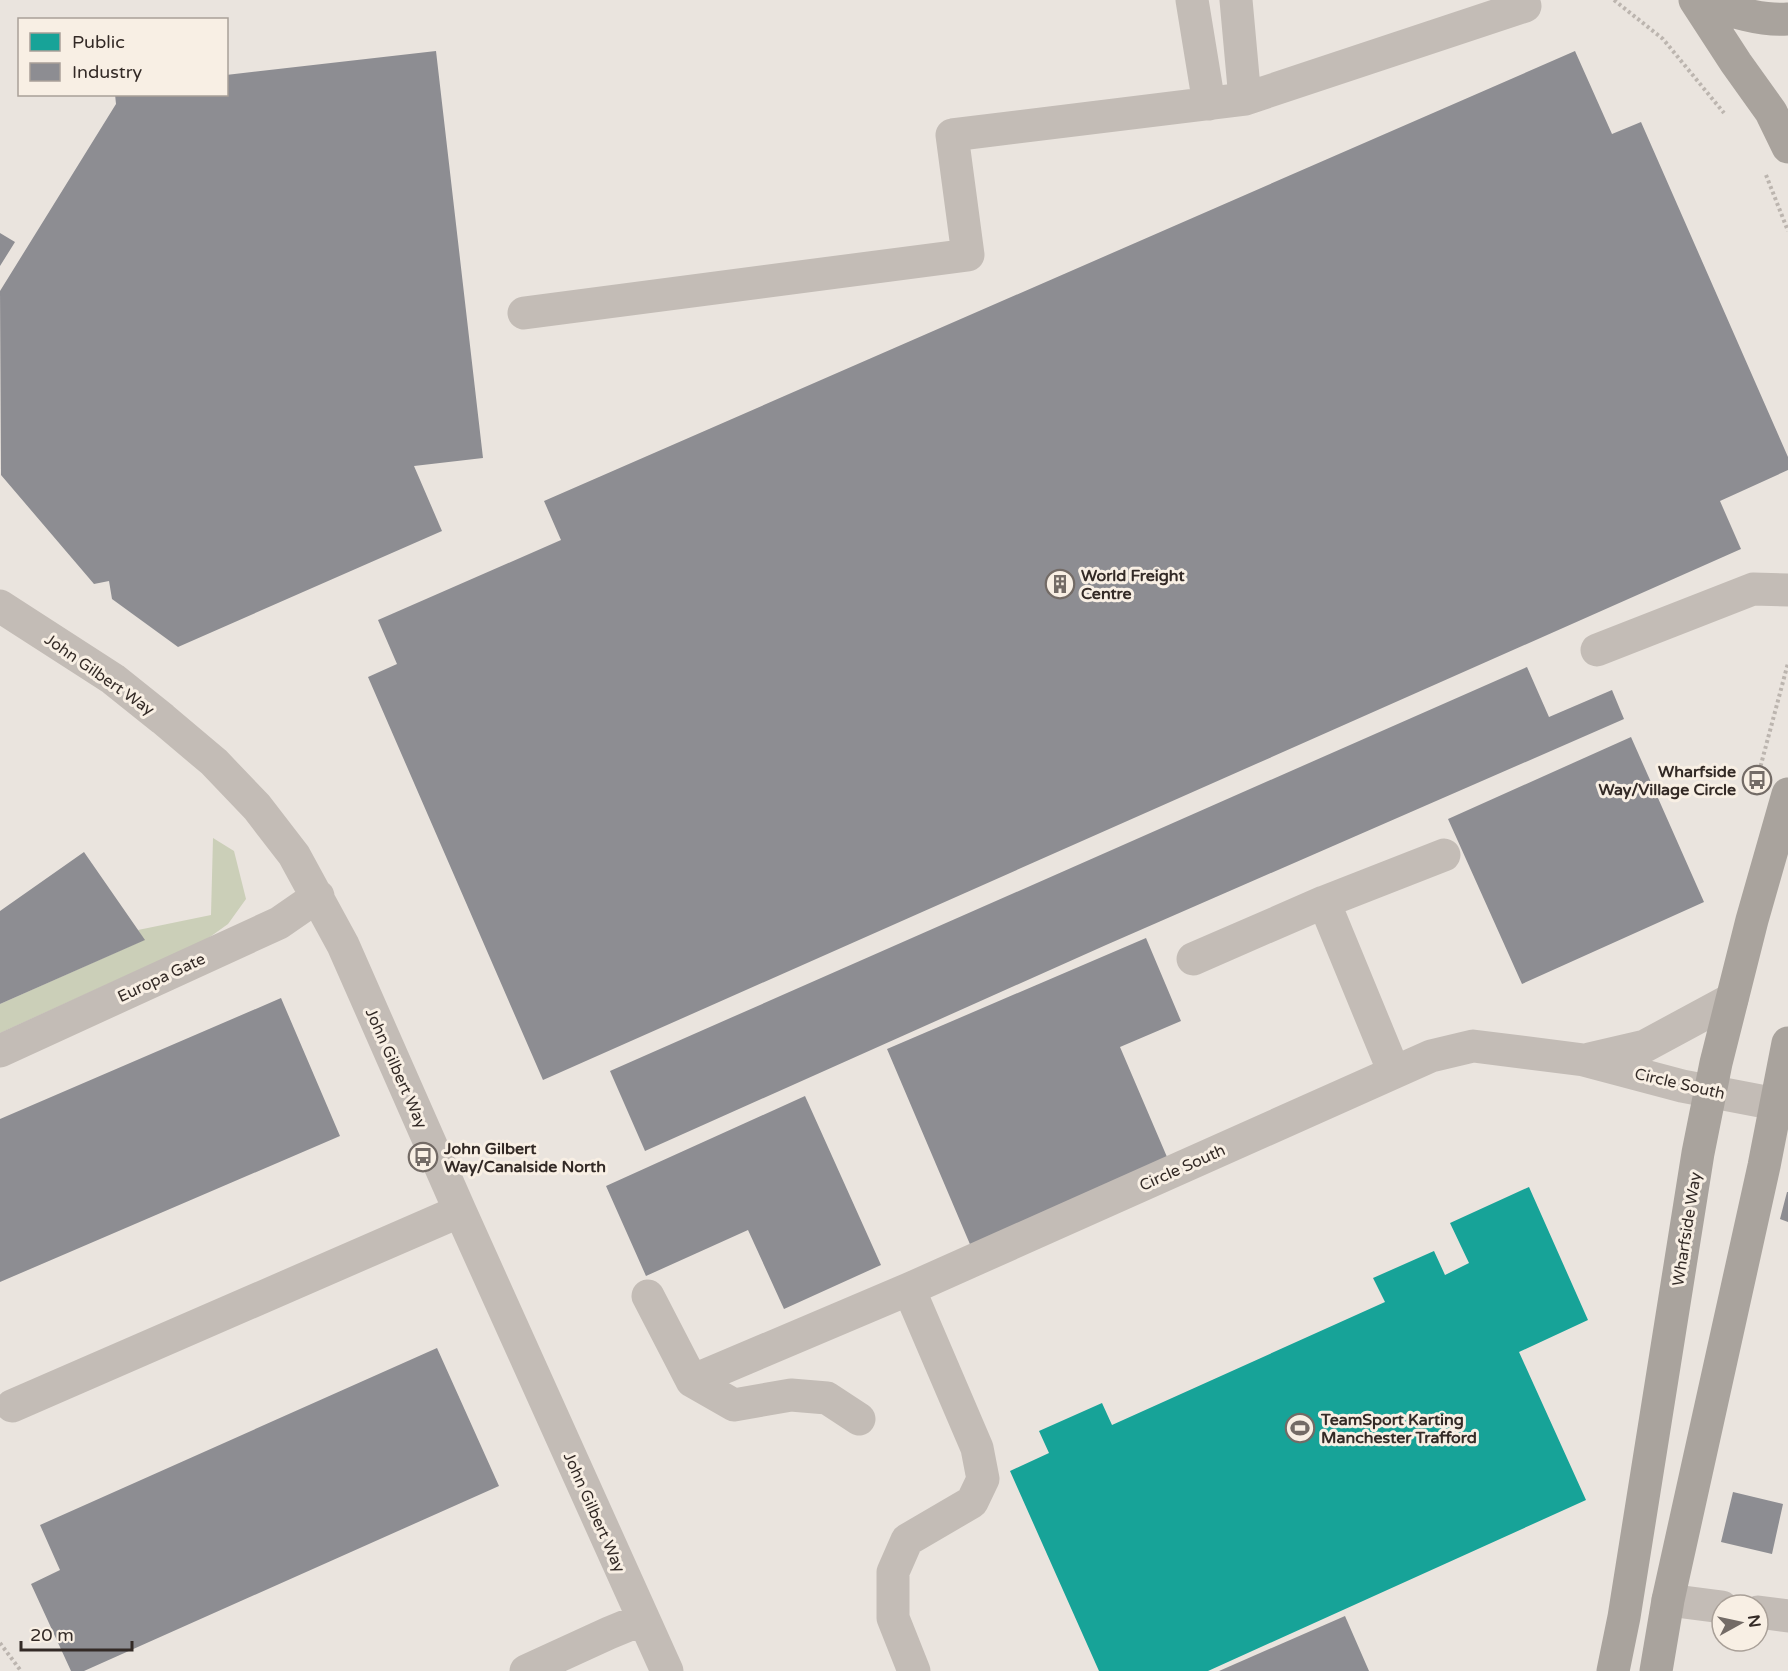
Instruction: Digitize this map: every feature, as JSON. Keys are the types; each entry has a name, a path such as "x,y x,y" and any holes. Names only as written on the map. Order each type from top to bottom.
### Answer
{"highway":[{"path":"1695,0 1771,112 1788,147"},
{"path":"1706,0 1719,7 1764,17 1788,19"},
{"name":"Wharfside Way","path":"1613,1671 1624,1617 1698,1153 1710,1091 1752,920 1788,794"},
{"path":"1656,1671 1668,1600 1788,1045"}],"street":[{"path":"1192,0 1209,104"},
{"path":"1236,0 1245,99"},
{"path":"524,313 968,255 952,135 1245,99 1525,6"},
{"path":"1597,650 1753,589 1788,590"},
{"name":"John Gilbert Way","path":"0,606 112,679 164,719 214,762 256,807 294,855 343,945 667,1671"},
{"path":"1193,959 1324,902 1444,855"},
{"name":"Europa Gate","path":"0,1051 279,923 318,896"},
{"path":"1324,902 1394,1072"},
{"name":"Circle South","path":"1584,1060 1645,1046 1732,999"},
{"name":"Circle South","path":"692,1381 909,1289 1431,1056 1473,1046 1584,1060 1710,1091 1776,1104"},
{"path":"12,1406 460,1211"},
{"path":"909,1289 976,1448 983,1479 972,1502 908,1540 893,1572 893,1618 914,1671"},
{"path":"648,1296 692,1381 734,1405 791,1395 827,1398 859,1419"},
{"path":"1668,1600 1710,1605"},
{"path":"1770,1614 1788,1616"},
{"path":"526,1671 643,1619"}],"path":[{"path":"1614,0 1663,39 1727,116"},
{"path":"1764,172 1788,231"},
{"path":"0,1643 21,1671"}],"green space":[{"path":"213,838 234,851 246,899 228,924 207,939 0,1033 0,1004 144,940 138,930 211,915"}],"building: Public":[{"name":"TeamSport Karting Manchester Trafford","path":"1529,1187 1588,1320 1519,1352 1586,1500 1208,1671 1099,1671 1010,1471 1049,1453 1039,1431 1102,1403 1112,1425 1385,1302 1373,1278 1434,1251 1445,1275 1469,1263 1450,1223"}],"building: Industry":[{"path":"436,51 483,458 414,466 442,531 178,647 112,599 109,581 94,584 1,475 0,291 116,104 115,96 228,96 228,75"},
{"name":"World Freight Centre","path":"1575,51 1612,134 1641,122 1788,457 1788,470 1720,501 1741,549 543,1080 368,677 397,664 378,620 561,540 544,501"},
{"path":"0,233 15,242 0,266"},
{"path":"1527,667 1549,717 1612,690 1624,719 1106,945 645,1151 610,1071"},
{"path":"1631,737 1704,902 1522,984 1448,819"},
{"path":"84,852 145,940 0,1004 0,911"},
{"path":"1146,938 1181,1021 1120,1047 1170,1164 972,1249 887,1049"},
{"path":"281,998 340,1136 0,1282 0,1119"},
{"path":"805,1096 881,1265 784,1309 748,1230 646,1276 606,1186"},
{"path":"1788,1192 1788,1222 1780,1219"},
{"path":"437,1348 499,1486 84,1671 71,1671 31,1584 60,1570 40,1525"},
{"path":"1733,1492 1783,1504 1772,1554 1721,1542"},
{"path":"1345,1616 1369,1671 1219,1671"}],"place":[{"name":"World Freight Centre","path":"1060,584"},
{"name":"Wharfside Way/Village Circle","path":"1757,780"},
{"name":"John Gilbert Way/Canalside North","path":"423,1157"},
{"name":"TeamSport Karting Manchester Trafford","path":"1300,1428"}]}
